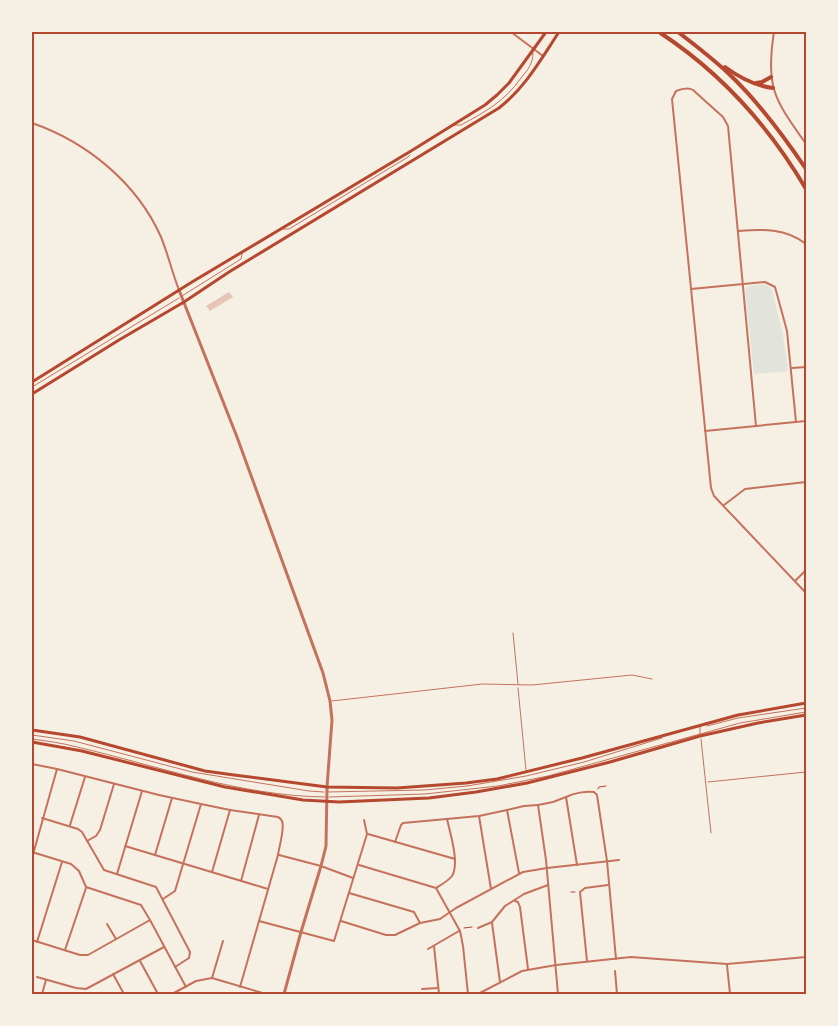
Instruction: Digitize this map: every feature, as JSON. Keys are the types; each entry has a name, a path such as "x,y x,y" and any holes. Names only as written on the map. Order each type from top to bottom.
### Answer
{"main road":[{"path":"32,385 179,290 484,105 504,89 546,32"},
{"path":"32,394 499,108 515,95 559,32"},
{"path":"659,32 702,64 738,97 771,136 807,189"},
{"path":"678,32 734,74 759,86 773,88"},
{"path":"712,58 749,94 807,169"},
{"path":"749,82 761,83 771,77"},
{"path":"32,730 80,737 205,771 327,792 444,785 497,779 754,712 807,706"},
{"path":"32,741 82,751 225,787 327,802 429,798 518,785 610,762 700,734 807,714"}],"street":[{"path":"511,32 543,56"},
{"path":"774,32 771,53 773,88 784,113 807,144"},
{"path":"756,426 727,123 693,90 680,89 673,94 672,99 711,488 714,496 807,593"},
{"path":"32,123 61,135 89,153 118,176 148,213 161,238 323,673 332,720 326,846 284,994"},
{"path":"737,231 763,229 780,231 794,235 807,244"},
{"path":"690,289 765,282 774,288 787,331 796,422"},
{"path":"792,368 807,367"},
{"path":"704,432 807,421"},
{"path":"724,505 745,489 807,482"},
{"path":"795,581 807,570"},
{"path":"32,764 172,798 281,818 282,838 278,855 240,987"},
{"path":"32,858 57,769"},
{"path":"69,825 85,776"},
{"path":"87,841 96,836 100,830 114,784"},
{"path":"117,874 142,791"},
{"path":"395,842 403,823 478,816 553,802 576,793 594,792 597,795 607,861 616,959"},
{"path":"566,797 577,865"},
{"path":"155,855 172,798"},
{"path":"163,899 175,891 201,804"},
{"path":"538,805 547,868 558,994"},
{"path":"212,872 230,810"},
{"path":"507,810 519,873"},
{"path":"241,880 259,815"},
{"path":"478,816 491,889"},
{"path":"42,818 69,825 82,832 104,870 153,885 158,889 190,952 189,957 175,967"},
{"path":"436,888 451,878 454,869 455,859 447,818"},
{"path":"259,921 334,941 367,834 364,820"},
{"path":"367,834 455,859"},
{"path":"125,846 268,889"},
{"path":"32,852 76,867 86,887 65,950"},
{"path":"278,855 321,866 353,878"},
{"path":"340,921 392,936 420,922 440,919 519,873 619,860"},
{"path":"38,942 62,861"},
{"path":"358,865 436,888 460,931 468,994"},
{"path":"478,928 492,922 505,906 524,894 548,885"},
{"path":"587,961 580,892 585,888 609,885"},
{"path":"86,887 138,903 143,907 186,987"},
{"path":"349,893 414,912 420,922"},
{"path":"513,901 518,902 520,907 528,969"},
{"path":"32,940 80,955 88,955 150,920"},
{"path":"492,922 500,982"},
{"path":"108,924 116,939"},
{"path":"428,949 460,931"},
{"path":"212,978 223,941"},
{"path":"434,945 439,994"},
{"path":"37,977 86,989 164,947"},
{"path":"478,994 528,969 587,961 631,957 727,964 807,957"},
{"path":"140,961 158,994"},
{"path":"727,964 730,994"},
{"path":"615,971 617,994"},
{"path":"113,974 124,994"},
{"path":"172,994 199,980 212,978 267,994"},
{"path":"42,994 46,979"},
{"path":"74,994 76,988"},
{"path":"422,989 438,988"}],"lane":[{"path":"452,126 461,125 506,97 533,61 533,49"},
{"path":"32,385 241,258 242,252"},
{"path":"513,633 526,772"},
{"path":"330,701 482,684 532,685 632,675 652,679"},
{"path":"701,725 700,734 711,833"},
{"path":"32,735 74,741 192,772 309,791 425,794 498,786 548,776 700,734"},
{"path":"32,741 74,746 228,785 287,794 424,790 497,782 584,762 656,741 665,735"},
{"path":"706,782 807,772"}],"path":[{"path":"594,792 599,787 606,786"},
{"path":"571,892 580,892"},
{"path":"460,931 477,926 478,928"}],"shaded area":[{"path":"764,284 772,290 783,335 788,371 754,374 745,290 749,286"}],"building":[{"path":"229,292 233,297 210,311 206,306"}]}
